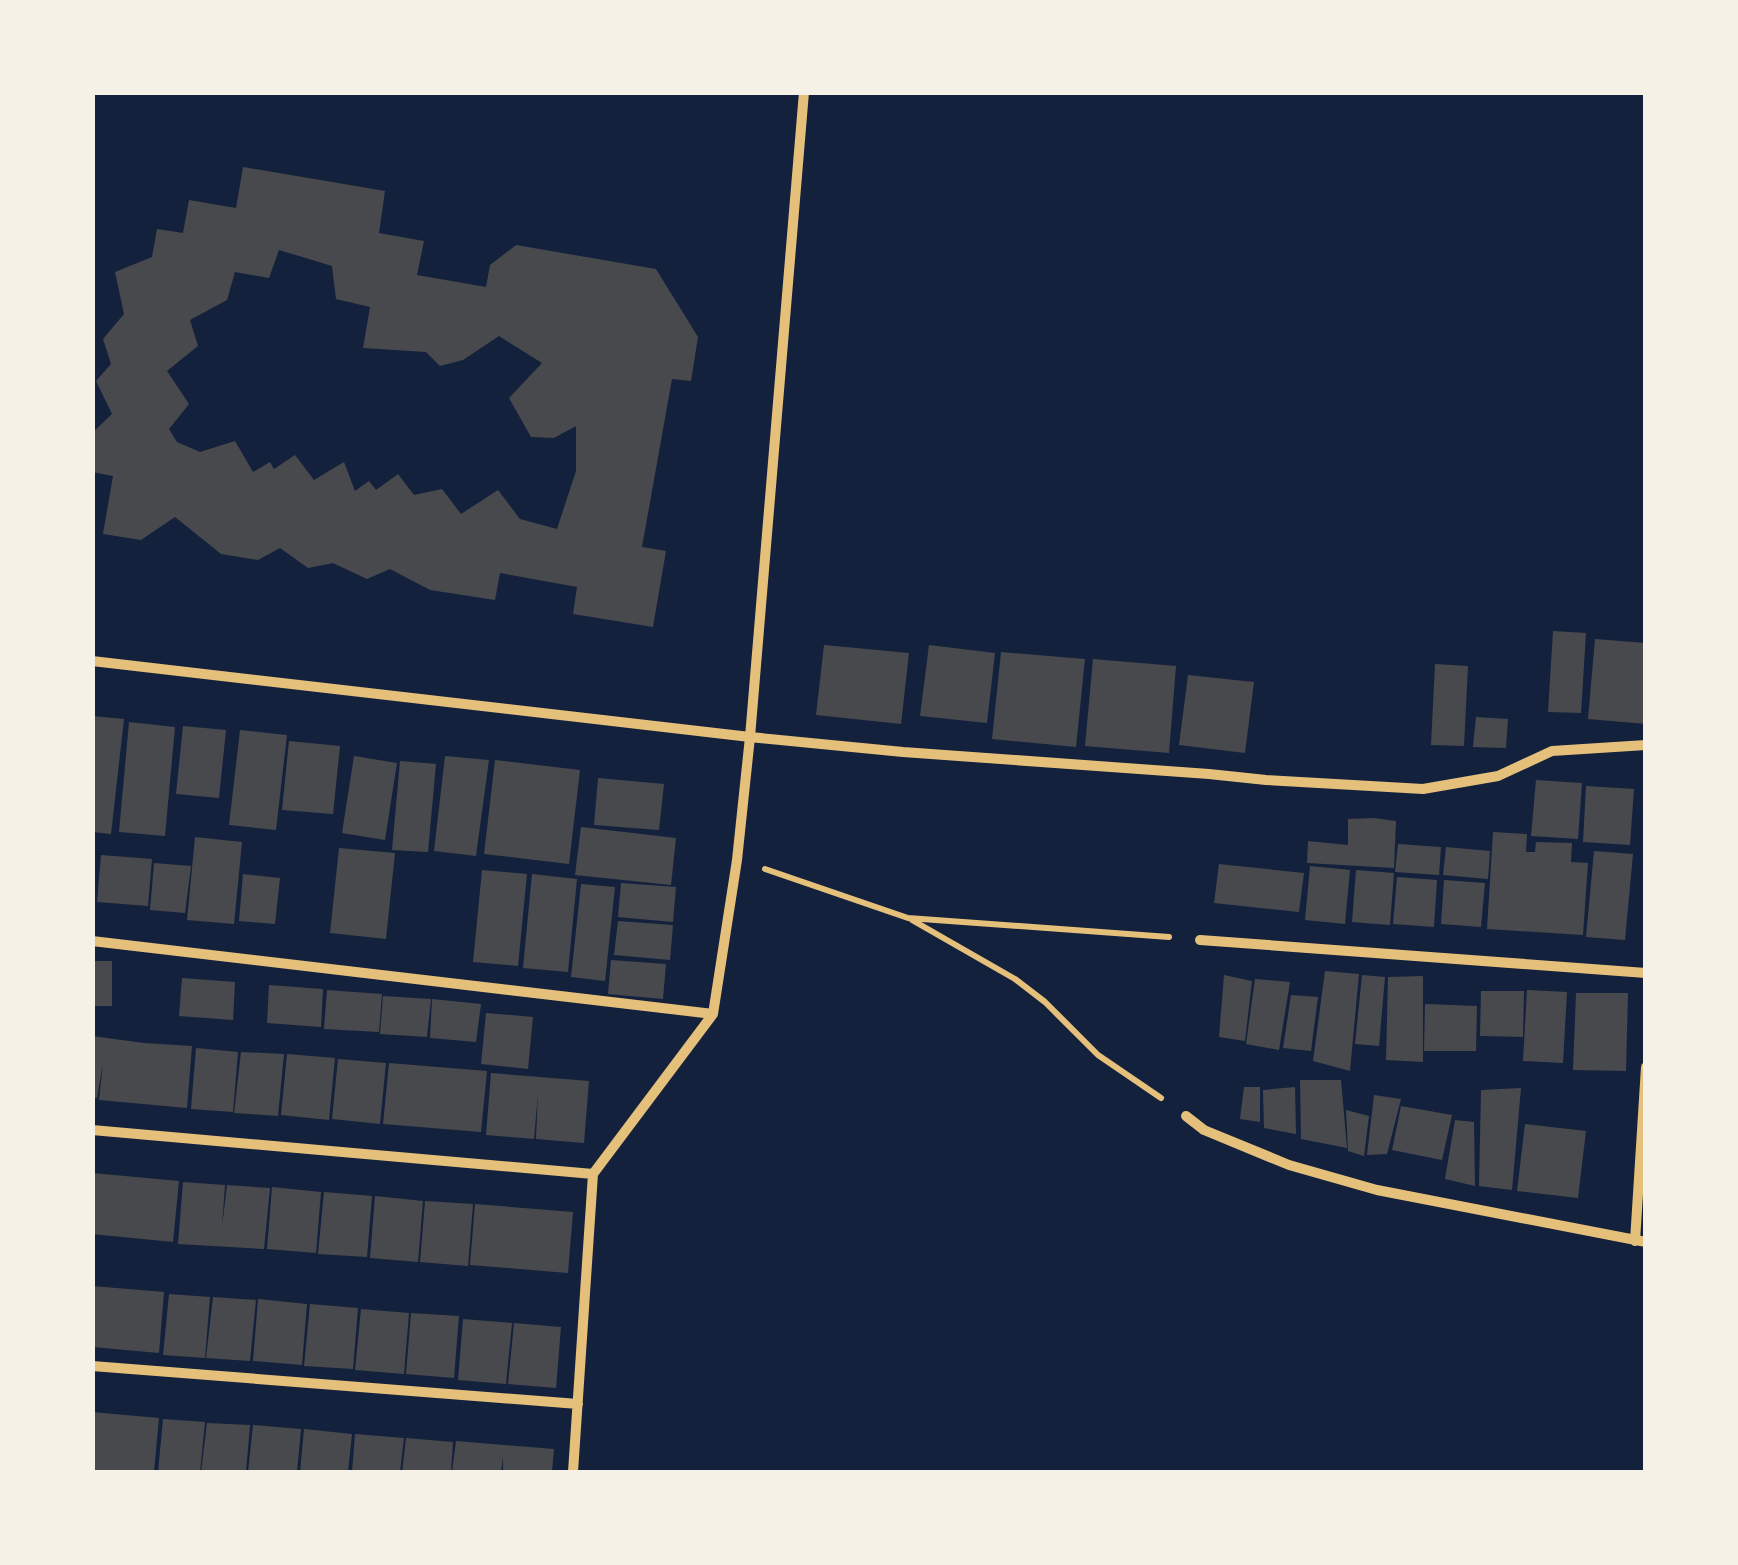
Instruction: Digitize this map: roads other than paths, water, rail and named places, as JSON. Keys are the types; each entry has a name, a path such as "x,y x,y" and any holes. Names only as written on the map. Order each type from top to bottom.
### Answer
{"street":[{"path":"573,1472 593,1174 713,1014 737,860 750,737 804,92"},
{"path":"92,661 750,737 1266,780 1423,788 1498,776 1552,751 1646,745"},
{"path":"1200,940 1646,973"},
{"path":"92,941 713,1014"},
{"path":"1186,1116 1204,1130 1289,1165 1377,1190 1640,1241 1646,1067"},
{"path":"92,1130 593,1174"},
{"path":"92,1366 578,1404"}]}
